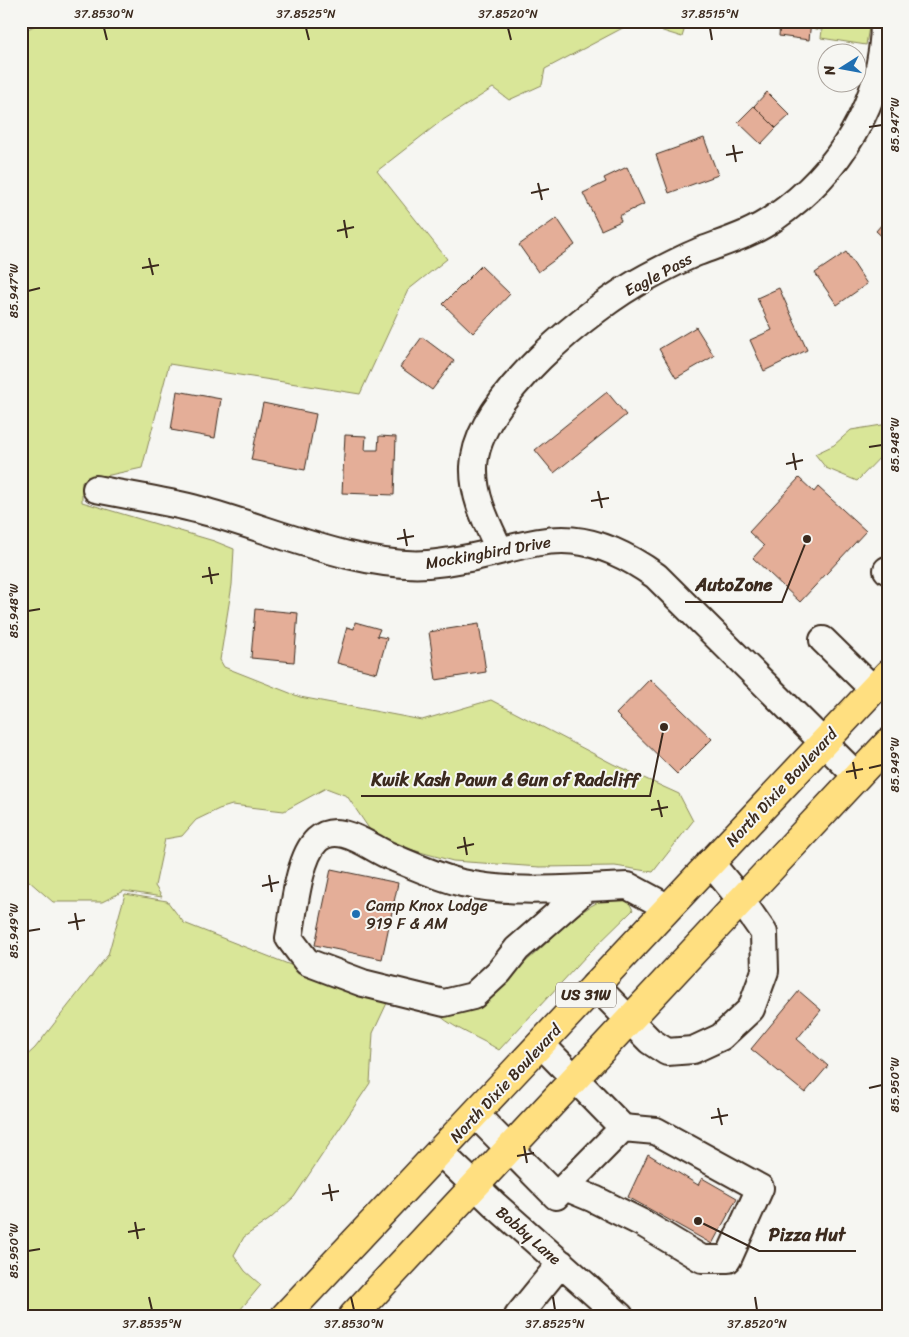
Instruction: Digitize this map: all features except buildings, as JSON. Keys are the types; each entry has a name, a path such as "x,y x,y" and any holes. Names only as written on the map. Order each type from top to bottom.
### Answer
{"highway":[{"name":"North Dixie Boulevard","path":"285,1316 881,682"},
{"name":"US 31W","path":"353,1316 888,744"}],"street":[{"name":"Eagle Pass","path":"499,549 479,505 474,466 478,444 487,423 501,403 553,344 599,308 646,278 773,219 814,185 834,164 863,116 881,63 884,21"},
{"name":"Mockingbird Drive","path":"96,489 199,510 320,547 373,560 428,564 455,560 538,541 565,539 590,542 606,547 635,561 656,576 857,776"},
{"path":"823,640 881,682"},
{"path":"588,888 517,949 499,972 474,996 444,1003 363,983 307,962 289,938 306,855 318,839 332,834 348,835 388,856 461,882 521,891 628,886 668,907"},
{"path":"595,985 650,1041 667,1052 693,1050 721,1037 751,1009 766,971 764,933 742,900 710,862"},
{"path":"541,1044 623,1128 656,1131 760,1188 728,1259 702,1258 611,1207 565,1187"},
{"path":"475,1114 556,1196 623,1128"},
{"name":"Bobby Lane","path":"440,1152 620,1316"},
{"path":"518,1316 561,1263"}],"green space":[{"path":"38,21 687,21 682,37 634,22 545,69 542,85 509,100 493,88 440,122 377,171 447,259 408,290 360,394 169,364 142,468 82,481 82,502 214,541 234,549 232,585 220,660 224,667 300,697 422,720 491,700 613,764 679,794 693,821 653,872 615,866 540,867 453,861 398,846 372,833 347,796 326,788 284,811 232,805 219,809 196,820 182,836 165,839 155,886 162,897 124,891 102,902 53,902 21,874 21,32 36,25"},
{"path":"811,21 870,21 866,45 866,42 847,42 821,38 822,30 810,28"},
{"path":"888,424 888,449 857,481 826,468 815,454 834,445 851,430"},
{"path":"125,894 167,901 184,923 387,1003 373,1033 370,1083 294,1197 270,1219 244,1237 234,1255 245,1271 261,1285 235,1316 21,1316 21,1061 35,1048 108,955"},
{"path":"612,896 626,897 633,910 587,955 499,1050 454,1026 440,1016 467,1005 492,989 582,912"}],"place":[{"name":"AutoZone","path":"807,539"},
{"name":"Kwik Kash Pawn & Gun of Radcliff","path":"664,727"},
{"name":"Camp Knox Lodge 919 F & AM","path":"356,914"},
{"name":"Pizza Hut","path":"698,1221"}]}
